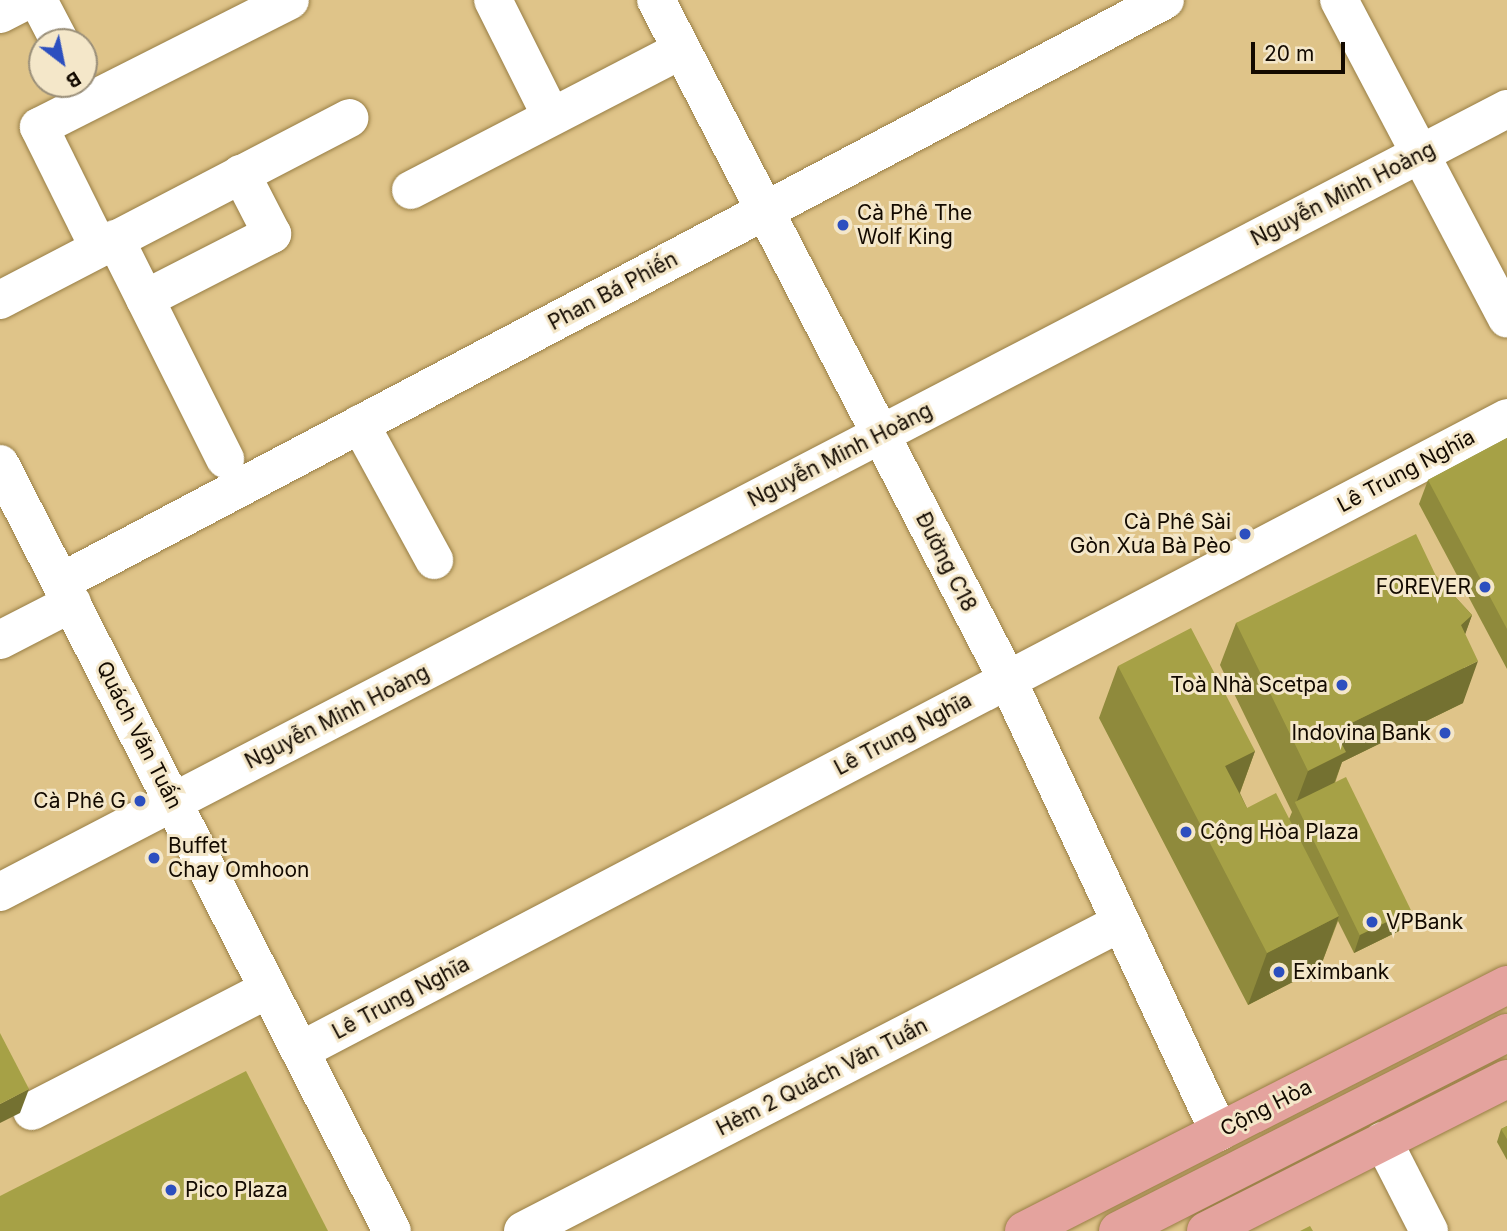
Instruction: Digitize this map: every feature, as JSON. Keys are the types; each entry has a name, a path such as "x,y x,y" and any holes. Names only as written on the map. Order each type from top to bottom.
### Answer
{"main road":[{"name":"Cộng Hòa","path":"1024,1231 1507,985"},
{"name":"Cộng Hòa","path":"1118,1231 1507,1033"},
{"path":"1206,1231 1507,1079"}],"street":[{"path":"0,14 27,0"},
{"path":"98,87 290,0"},
{"path":"493,0 551,116"},
{"name":"Đường C18","path":"656,0 1007,680 1219,1132"},
{"name":"Phan Bá Phiến","path":"0,640 66,592 360,424 1165,0"},
{"path":"1339,0 1507,318"},
{"path":"60,2 60,28"},
{"path":"411,190 681,50"},
{"path":"79,98 39,127 107,244 145,299 225,459"},
{"name":"Nguyễn Minh Hoàng","path":"0,892 1507,109"},
{"path":"0,300 349,118"},
{"path":"145,299 272,234 241,174"},
{"name":"Lê Trung Nghĩa","path":"300,1051 1507,418"},
{"path":"360,424 434,560"},
{"name":"Quách Văn Tuấn","path":"3,478 66,592 392,1231"},
{"name":"Hẻm 2 Quách Văn Tuấn","path":"523,1231 1120,923"},
{"path":"32,1111 268,989"},
{"path":"1383,1141 1429,1231"}],"building":[{"name":"FOREVER","path":"1507,438 1507,629 1428,480"},
{"name":"Toà Nhà Scetpa","path":"1416,534 1436,576 1472,615 1461,625 1478,661 1335,731 1346,752 1308,771 1236,623"},
{"path":"1191,628 1255,751 1225,766 1247,808 1276,793 1339,916 1267,953 1118,666"},
{"path":"1346,777 1411,910 1360,935 1295,802"},
{"path":"0,1033 29,1089 0,1104"},
{"name":"Pico Plaza","path":"246,1071 328,1231 0,1231 0,1196"},
{"path":"1507,1126 1507,1139 1501,1129"},
{"path":"1310,1226 1313,1231 1300,1231"}],"place":[{"name":"Cà Phê The Wolf King","path":"843,225"},
{"name":"Cà Phê Sài Gòn Xưa Bà Pèo","path":"1245,534"},
{"name":"FOREVER","path":"1485,587"},
{"name":"Toà Nhà Scetpa","path":"1342,685"},
{"name":"Indovina Bank","path":"1445,733"},
{"name":"Cà Phê G","path":"140,801"},
{"name":"Cộng Hòa Plaza","path":"1186,832"},
{"name":"Buffet Chay Omhoon","path":"154,858"},
{"name":"VPBank","path":"1372,922"},
{"name":"Eximbank","path":"1279,972"},
{"name":"Pico Plaza","path":"171,1190"}]}
